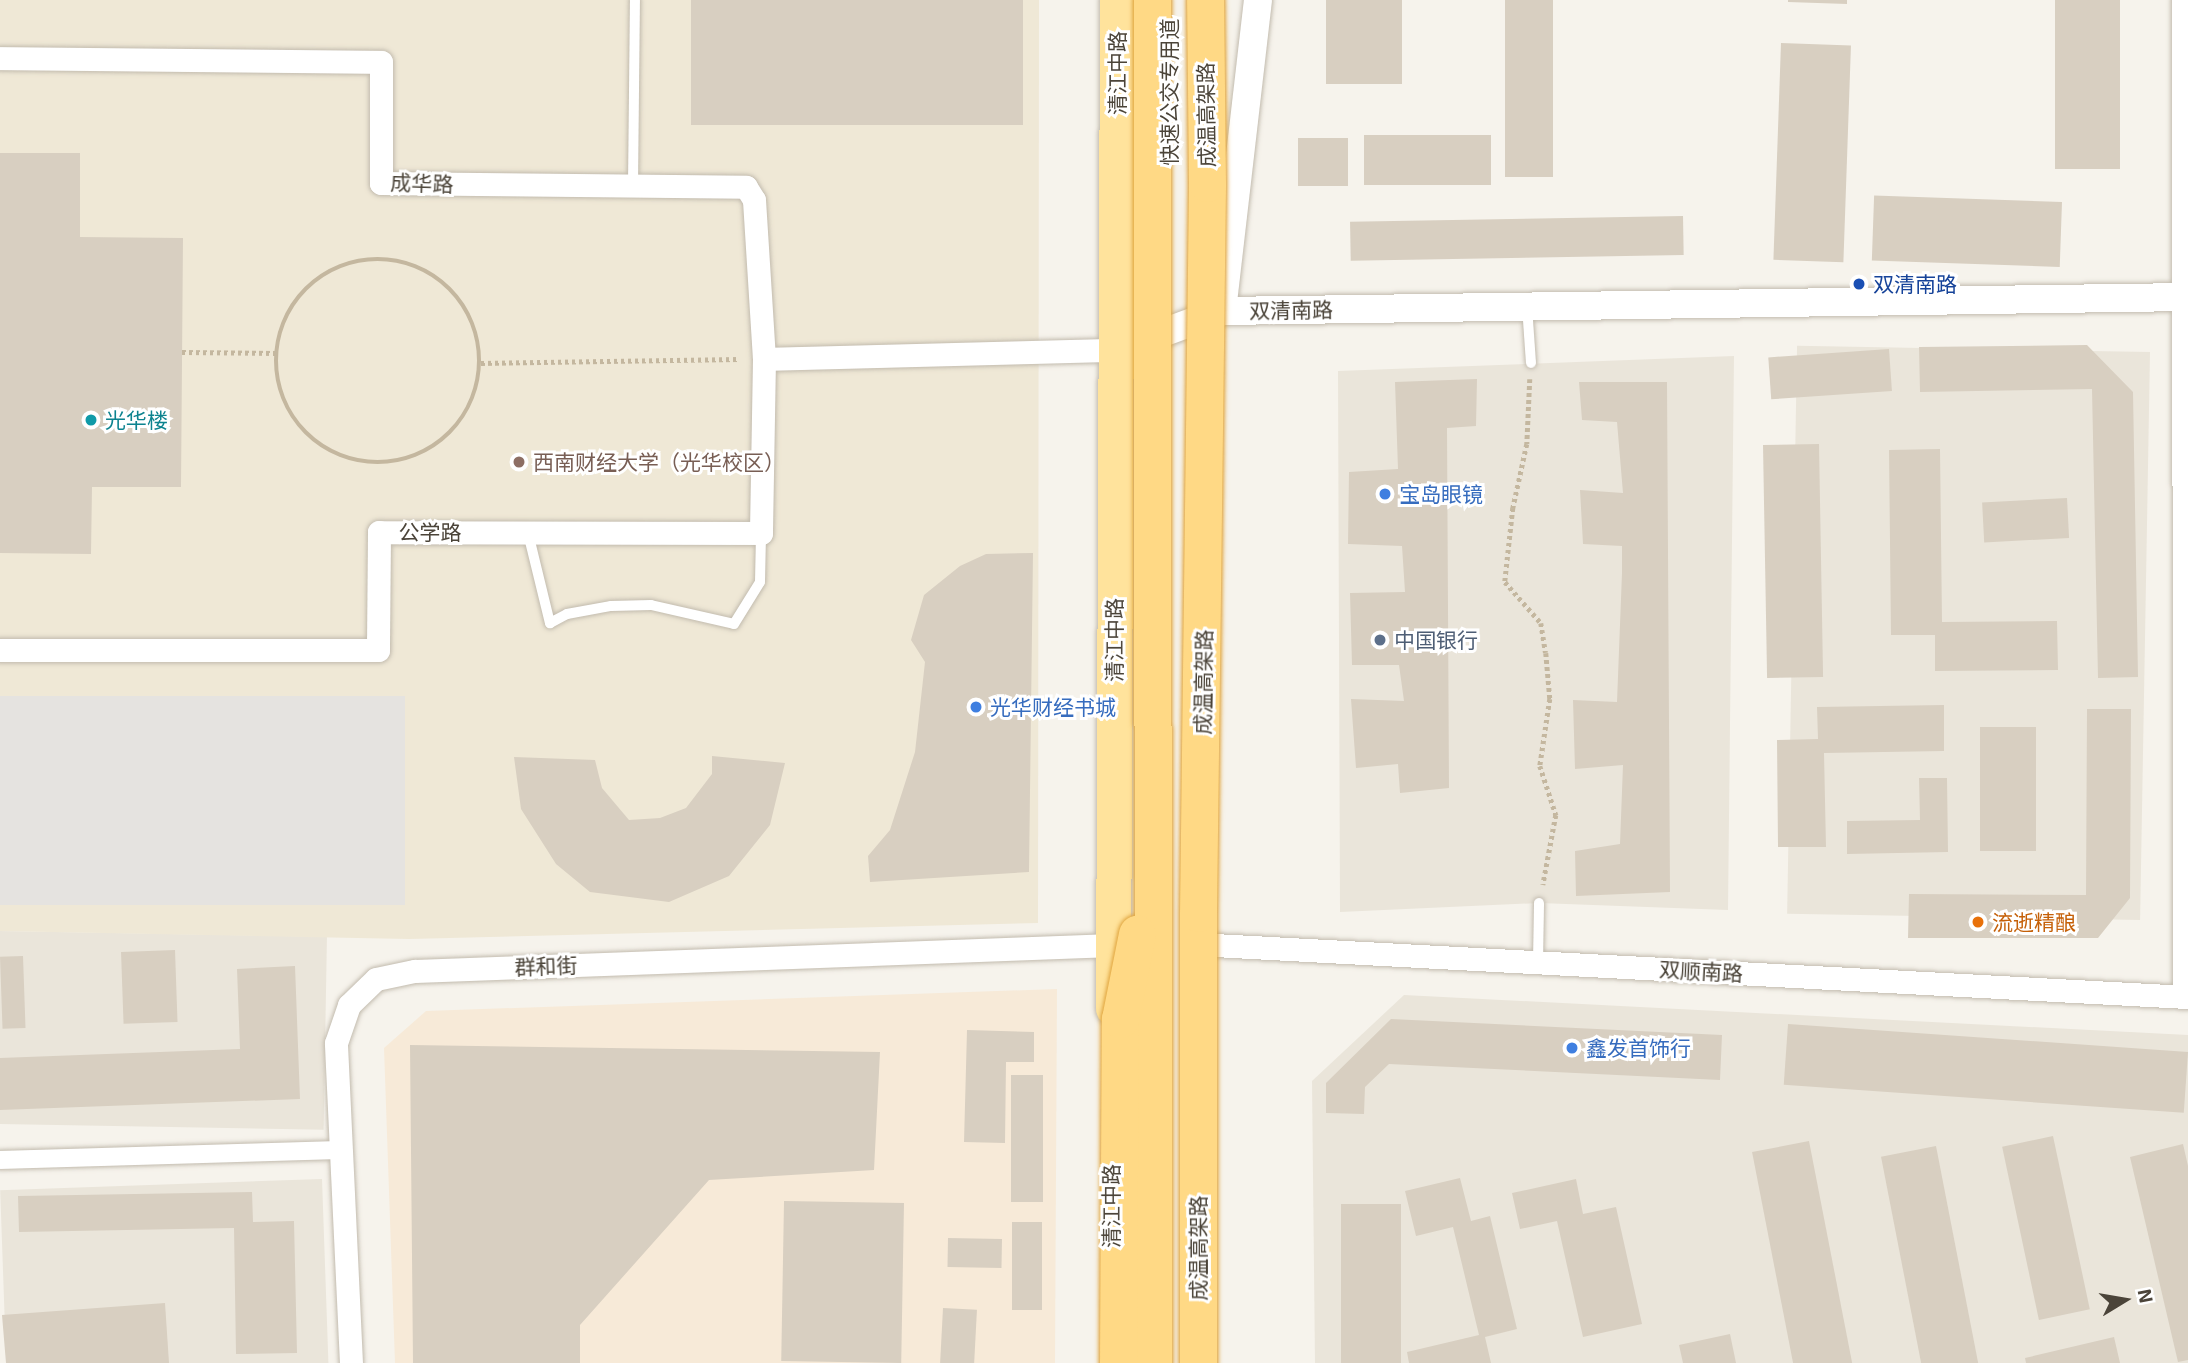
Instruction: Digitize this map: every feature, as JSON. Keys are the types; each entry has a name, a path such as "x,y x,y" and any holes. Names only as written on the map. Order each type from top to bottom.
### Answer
{"highway":[{"path":"1152,0 1153,1363"},
{"name":"成温高架路","path":"1198,1363 1198,913 1207,183 1205,0"},
{"path":"1118,1363 1120,1019 1153,855"}],"main road":[{"name":"清江中路","path":"1110,1363 1117,0"},
{"path":"1212,1363 1222,311 1221,0"}],"street":[{"path":"1222,311 1258,0"},
{"path":"2183,0 2186,297 2186,997"},
{"name":"成华路","path":"0,58 381,62 380,183 746,187 754,200 764,359"},
{"name":"双清南路","path":"1116,350 1222,311 2186,297"},
{"path":"761,533 764,359 1116,350"},
{"name":"公学路","path":"0,650 378,650 379,532 761,533"},
{"name":"双顺南路","path":"1214,944 2186,997"},
{"name":"群和街","path":"351,1363 336,1043 349,1005 376,979 415,971 1113,945"},
{"path":"0,1160 339,1150"}],"lane":[{"path":"633,186 635,0"},
{"path":"1527,306 1531,363"},
{"path":"528,533 550,623 600,608 651,605 734,624 760,582 761,533"},
{"path":"1538,962 1539,903"}],"path":[{"path":"365,259 401,261 432,275 459,298 475,329 481,363 475,396 459,425 443,440 405,460 373,464 341,457 313,440 292,416 278,386 276,353 285,319 304,290 332,270 365,259"},
{"path":"182,352 276,353"},
{"path":"481,363 764,359"},
{"path":"1531,363 1527,444 1513,508 1505,582 1541,623 1546,653 1550,699 1539,766 1556,815 1539,903"}],"shaded area":[{"name":"西南财经大学（光华校区）","path":"0,0 1039,0 1038,923 409,939 0,931"},
{"path":"1797,346 2150,352 2140,920 1787,914"},
{"path":"1734,356 1728,910 1539,903 1340,912 1338,371"},
{"path":"0,696 405,696 405,905 0,905"},
{"path":"0,931 327,937 324,1130 0,1124"},
{"path":"1057,989 1055,1363 395,1363 384,1048 426,1011"},
{"path":"1404,995 2188,1035 2188,1363 1315,1363 1312,1081"},
{"path":"322,1179 328,1363 6,1363 0,1190"}],"building":[{"path":"691,0 1023,0 1023,125 691,125"},
{"path":"1326,0 1402,0 1402,84 1326,84"},
{"path":"1505,0 1553,0 1553,177 1505,177"},
{"path":"1847,0 1847,4 1788,2"},
{"path":"2055,0 2120,0 2120,169 2055,169"},
{"path":"1781,43 1851,45 1843,262 1773,260"},
{"path":"1364,135 1491,135 1491,185 1364,185"},
{"path":"1298,138 1348,138 1348,186 1298,186"},
{"name":"光华楼","path":"0,153 80,153 80,237 183,238 181,487 92,487 91,554 0,553"},
{"path":"1874,195 2062,202 2060,267 1872,260"},
{"path":"1683,216 1684,255 1351,261 1350,222"},
{"path":"2087,345 2133,392 2138,677 2098,678 2092,389 1920,392 1919,347"},
{"path":"1889,349 1892,391 1771,399 1768,357"},
{"path":"1477,379 1476,426 1447,428 1449,788 1400,793 1398,764 1356,768 1351,699 1404,701 1399,665 1352,665 1350,593 1405,592 1402,546 1348,544 1349,472 1398,469 1395,382"},
{"path":"1579,382 1667,382 1670,892 1576,896 1575,851 1620,844 1623,765 1575,769 1573,700 1617,702 1622,573 1622,546 1583,544 1580,490 1623,493 1617,422 1582,420"},
{"path":"1819,444 1823,677 1767,678 1763,445"},
{"path":"1940,449 1942,622 2057,621 2058,670 1935,671 1935,635 1891,635 1889,450"},
{"path":"2067,498 2069,538 1984,542 1982,502"},
{"name":"光华财经书城","path":"1033,553 1029,872 870,882 868,856 890,830 915,752 925,662 911,640 924,595 960,566 986,554"},
{"path":"1944,705 1944,751 1824,753 1826,847 1778,847 1777,740 1818,739 1817,707"},
{"path":"2087,709 2131,709 2130,898 2098,938 1908,938 1909,894 2086,895"},
{"path":"1980,727 2036,727 2036,851 1980,851"},
{"path":"712,756 785,763 770,825 729,876 669,902 590,892 556,864 521,809 514,757 595,760 602,788 629,820 660,818 686,808 712,774"},
{"path":"1919,778 1947,778 1948,852 1847,854 1847,821 1920,820"},
{"path":"175,950 178,1022 124,1024 121,952"},
{"path":"23,956 26,1028 3,1029 0,957"},
{"path":"295,966 300,1099 0,1110 0,1058 240,1049 237,969"},
{"path":"1391,1019 1722,1035 1720,1080 1389,1064 1365,1087 1364,1114 1326,1113 1326,1083"},
{"path":"1788,1024 2188,1052 2184,1113 1784,1085"},
{"path":"967,1030 1034,1032 1034,1062 1006,1062 1005,1143 964,1142"},
{"path":"410,1045 880,1052 874,1170 709,1180 580,1325 580,1363 413,1363"},
{"path":"1011,1075 1043,1075 1043,1202 1011,1202"},
{"path":"2053,1136 2090,1309 2039,1320 2002,1147"},
{"path":"1809,1141 1852,1363 1793,1363 1752,1152"},
{"path":"2183,1144 2188,1166 2188,1360 2178,1362 2130,1157"},
{"path":"1936,1146 1978,1363 1921,1363 1881,1157"},
{"path":"1460,1178 1471,1221 1490,1216 1517,1329 1485,1337 1491,1363 1409,1363 1407,1352 1479,1335 1453,1227 1416,1236 1405,1191"},
{"path":"1576,1179 1583,1214 1616,1207 1642,1324 1583,1337 1557,1221 1520,1229 1512,1193"},
{"path":"252,1192 253,1222 294,1221 297,1353 236,1354 234,1228 19,1232 18,1196"},
{"path":"784,1201 904,1203 901,1363 781,1361"},
{"path":"1341,1204 1401,1204 1401,1363 1341,1363"},
{"path":"1012,1222 1042,1222 1042,1310 1012,1310"},
{"path":"948,1238 1002,1239 1001,1268 947,1267"},
{"path":"165,1303 169,1363 6,1363 2,1315"},
{"path":"943,1308 977,1310 974,1363 940,1363"},
{"path":"1730,1334 1736,1363 1683,1363 1679,1345"},
{"path":"2114,1337 2120,1363 2026,1363 2025,1358"}],"place":[{"name":"双清南路","path":"1859,284"},
{"name":"光华楼","path":"91,420"},
{"name":"西南财经大学（光华校区）","path":"519,462"},
{"name":"宝岛眼镜","path":"1385,494"},
{"name":"中国银行","path":"1380,640"},
{"name":"光华财经书城","path":"976,707"},
{"name":"流逝精酿","path":"1978,922"},
{"name":"鑫发首饰行","path":"1572,1048"}]}
